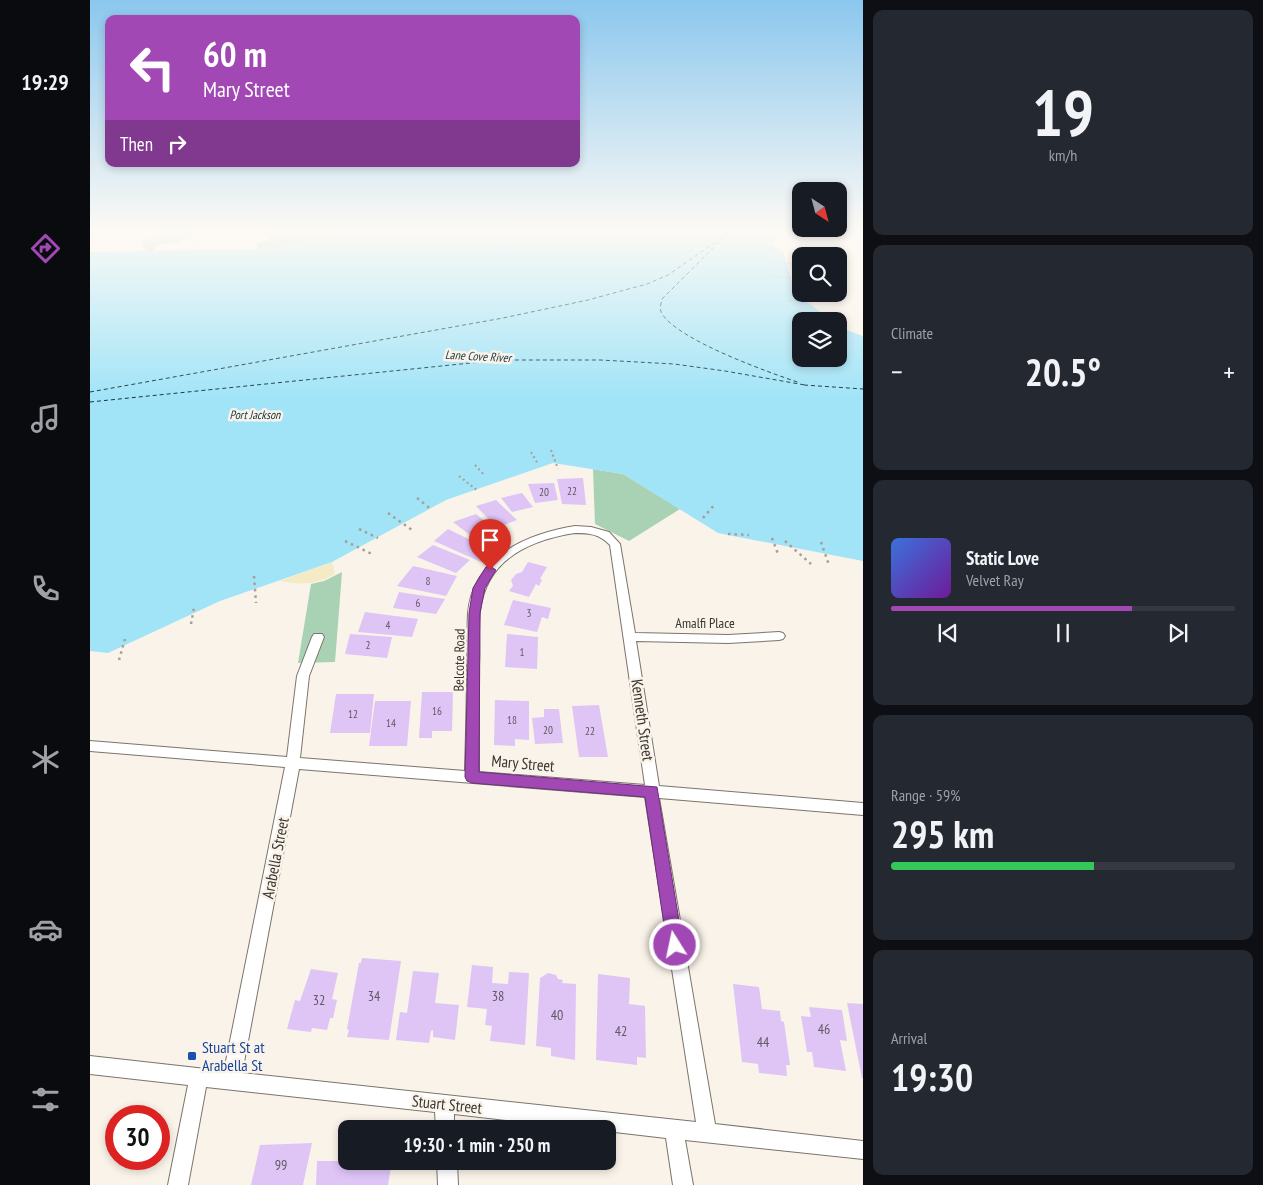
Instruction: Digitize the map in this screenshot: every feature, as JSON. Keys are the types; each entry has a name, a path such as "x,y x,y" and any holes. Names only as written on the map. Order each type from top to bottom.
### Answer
{"street":[{"name":"Belcote Road","path":"472,777 474,613 479,588 498,561 508,553 536,538 591,529 611,538 615,544"},
{"name":"Kenneth Street","path":"615,544 651,773 653,810 706,1132"},
{"name":"Amalfi Place","path":"631,637 728,639 779,636"},
{"name":"Arabella Street","path":"231,1081 293,764 303,676 318,637"},
{"name":"Mary Street","path":"90,746 863,809"},
{"name":"Stuart Street","path":"90,1065 863,1150"},
{"path":"178,1185 198,1077"},
{"path":"444,1104 445,1120"},
{"path":"674,1129 683,1185"},
{"path":"447,1170 448,1185"}],"path":[{"path":"788,301 792,301"},
{"path":"551,450 558,469"},
{"path":"531,452 538,464"},
{"path":"475,465 485,476"},
{"path":"459,476 478,491"},
{"path":"417,498 432,510"},
{"path":"704,518 715,504"},
{"path":"388,513 412,530"},
{"path":"359,529 378,538"},
{"path":"728,534 749,535"},
{"path":"772,538 778,554"},
{"path":"344,541 372,554"},
{"path":"785,541 811,564"},
{"path":"821,542 829,565"},
{"path":"254,576 256,603"},
{"path":"191,624 194,608"},
{"path":"119,660 125,639"}],"green space":[{"path":"593,469 623,474 680,509 629,541 595,524"},
{"path":"342,572 335,662 298,663 311,584 324,581"}],"sand":[{"path":"332,562 335,574 328,578 302,583 280,581"}],"water":[{"name":"Port Jackson","path":"90,287 792,287 792,302 807,302 820,312 792,312 792,367 847,367 847,330 863,336 863,561 718,533 623,474 553,463 446,500 332,562 220,601 108,653 90,651"}],"building":[{"path":"583,478 586,505 562,504 557,479"},
{"path":"554,483 558,500 535,503 528,484"},
{"path":"522,493 533,507 512,512 501,498"},
{"path":"496,500 517,520 497,528 476,506"},
{"path":"476,514 498,532 490,536 494,539 487,542 475,539 453,522"},
{"path":"448,529 485,547 482,552 490,554 481,562 434,541"},
{"path":"433,545 470,560 456,573 417,557"},
{"path":"528,562 547,567 540,579 542,580 539,586 536,584 529,597 509,591 513,586 511,580 516,574 522,572"},
{"path":"413,566 457,576 446,596 397,586"},
{"path":"399,592 445,599 436,614 393,608"},
{"path":"513,600 551,608 548,619 542,617 537,632 504,625"},
{"path":"365,612 418,619 412,637 358,632"},
{"path":"350,634 392,637 387,658 345,654"},
{"path":"507,634 538,637 537,669 505,667"},
{"path":"422,692 453,692 452,731 432,731 432,738 419,738"},
{"path":"336,694 374,694 370,733 330,733"},
{"path":"495,700 529,701 529,740 515,739 515,746 494,745"},
{"path":"375,701 411,701 407,746 369,746"},
{"path":"599,705 608,757 579,757 572,706"},
{"path":"544,709 559,709 563,743 535,744 532,718 544,717"},
{"path":"362,958 401,961 389,1040 347,1037 359,963 361,963"},
{"path":"472,965 493,967 492,983 508,984 509,972 529,973 525,1045 490,1041 492,1026 485,1025 487,1009 467,1007"},
{"path":"311,969 338,973 332,999 337,1000 333,1018 330,1018 327,1030 312,1028 311,1032 287,1029 295,1000 300,1001"},
{"path":"413,971 439,973 435,1003 459,1005 455,1040 433,1037 433,1030 431,1031 429,1043 396,1040 400,1012 407,1013"},
{"path":"548,973 556,975 558,979 563,980 562,983 576,984 575,1060 551,1056 551,1048 536,1046 540,978"},
{"path":"598,974 630,978 629,1004 645,1006 646,1058 637,1057 637,1065 596,1060"},
{"path":"733,984 759,987 762,1009 780,1011 781,1021 784,1022 790,1065 786,1065 787,1076 759,1073 758,1064 742,1062"},
{"path":"847,1003 863,1004 863,1078 862,1078"},
{"path":"809,1007 842,1010 847,1041 840,1040 846,1071 814,1067 812,1052 807,1052 801,1016 811,1017"},
{"path":"312,1143 303,1185 251,1185 260,1145"},
{"path":"317,1161 338,1161 338,1170 390,1170 388,1185 316,1185"}],"ferry route":[{"path":"90,392 503,318 588,300 635,287"},
{"path":"674,287 662,299 660,308 662,314 672,324 705,345 800,383"},
{"path":"90,402 500,360 600,360 674,364 805,385"},
{"path":"804,385 863,389"}],"place":[{"name":"Stuart St at Arabella St","path":"192,1056"}],"route":[{"path":"490,570 479,588 474,613 472,777 652,791 653,810 675,945"}],"water label":[{"name":"Lane Cove River","path":"478,356"}]}
